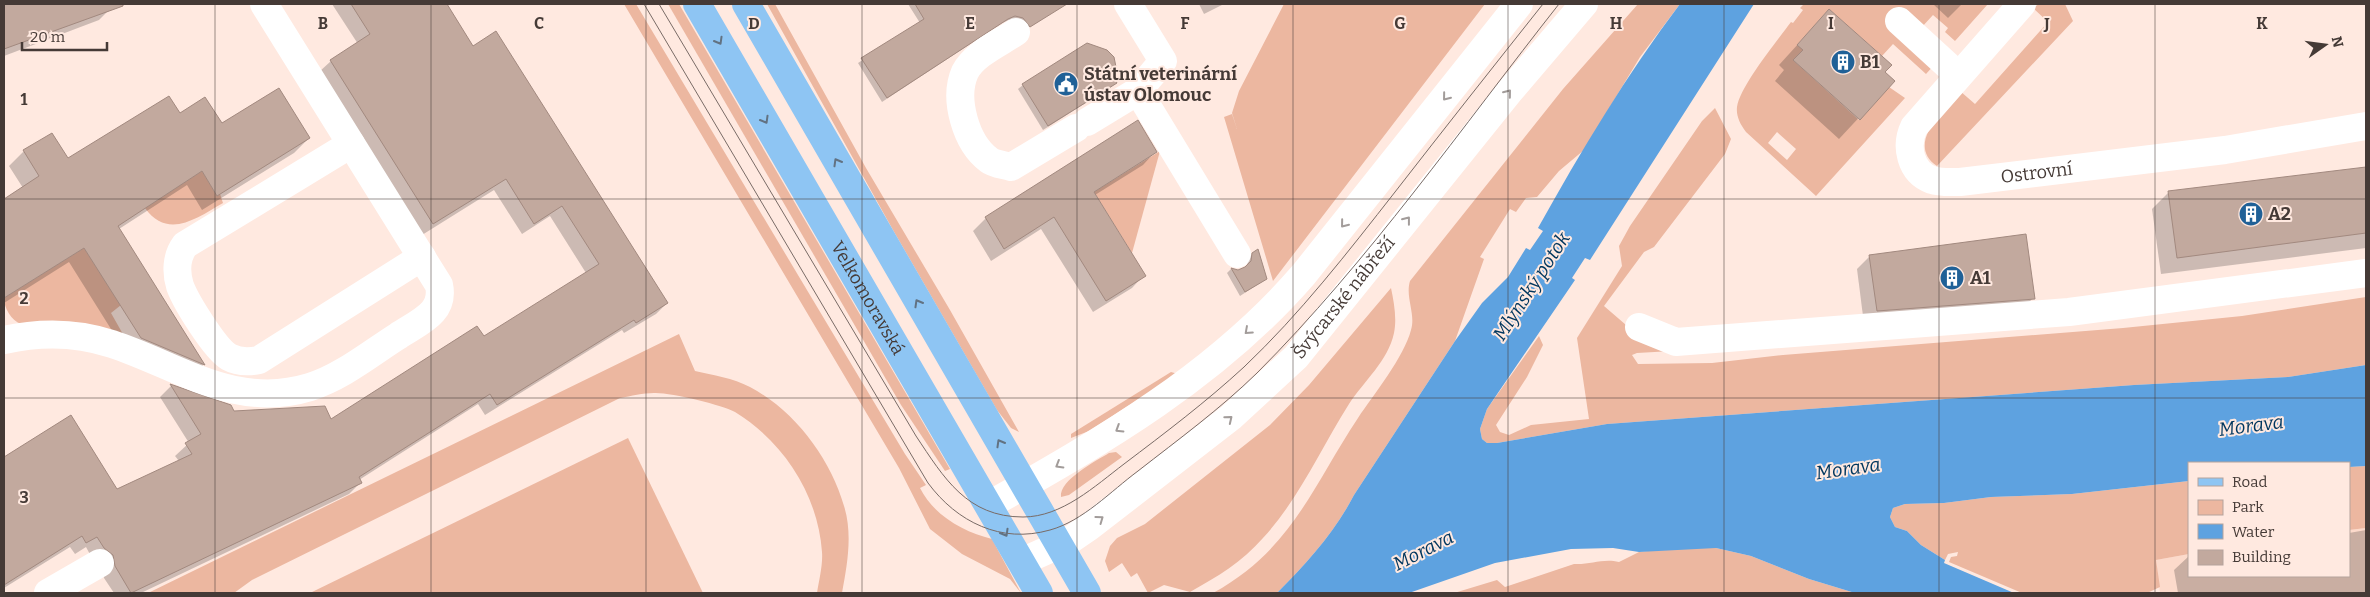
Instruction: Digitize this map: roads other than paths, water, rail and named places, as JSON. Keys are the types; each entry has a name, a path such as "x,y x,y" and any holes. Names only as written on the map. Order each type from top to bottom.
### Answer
{"main road":[{"name":"Velkomoravská","path":"697,4 1039,593"},
{"path":"746,4 1086,592"}],"street":[{"path":"4,340 51,334 76,335 112,344 197,380 222,388 254,392 302,389 340,373 433,312 440,303 439,285 264,4"},
{"path":"1016,32 974,60 965,73 960,108 967,129 978,150 990,162 1011,166 1138,91 1163,61 1128,4"},
{"path":"989,505 1167,398 1203,371 1269,312 1304,274 1519,4"},
{"name":"Švýcarské nábřeží","path":"1022,562 1059,545 1089,527 1232,417 1296,357 1509,92 1584,4"},
{"name":"Ostrovní","path":"2022,4 1919,119 1910,136 1909,145 1915,168 1925,176 1937,181 1960,182 2225,150 2366,126"},
{"path":"1899,21 1958,75"},
{"path":"1138,91 1237,254"},
{"path":"351,144 185,245 182,249 177,264 181,287 216,347 234,360 248,362 259,360 422,257"},
{"path":"1639,327 1676,342 2069,312 2366,273"},
{"path":"48,593 100,563"}],"water":[{"path":"1680,4 1754,4 1590,260 1585,258 1572,278 1575,280 1487,409 1480,429 1482,439 1487,443 1497,443 1607,424 2134,385 2288,377 2366,365 2366,466 2350,467 2350,462 2188,462 2188,481 2072,494 1991,497 1944,503 1905,504 1893,508 1890,517 1895,527 1907,531 1921,545 1945,560 1944,563 2014,593 1855,593 1809,579 1751,556 1716,548 1639,552 1613,548 1571,549 1495,563 1409,593 1277,593 1310,559 1338,522 1455,341 1482,303 1508,277 1526,248 1530,250 1543,231 1538,228 1571,170 1623,85"}],"tram line":[{"path":"644,4 928,483 952,509 966,519 998,532 1014,534 1032,534 1050,530 1062,526 1085,513 1214,411 1257,373 1298,330 1376,240 1559,4"},
{"path":"659,4 916,436 937,466 947,480 972,502 987,510 1003,515 1023,517 1051,512 1090,490 1200,405 1265,347 1341,260 1543,4"}],"place":[{"name":"B1","path":"1843,62"},
{"name":"Státní veterinární ústav Olomouc","path":"1066,84"},
{"name":"A2","path":"2251,214"},
{"name":"A1","path":"1952,278"}],"water label":[{"name":"Mlýnský potok","path":"1531,286"},
{"name":"Morava","path":"2251,425"},
{"name":"Morava","path":"1848,468"},
{"name":"Morava","path":"1423,550"}]}
